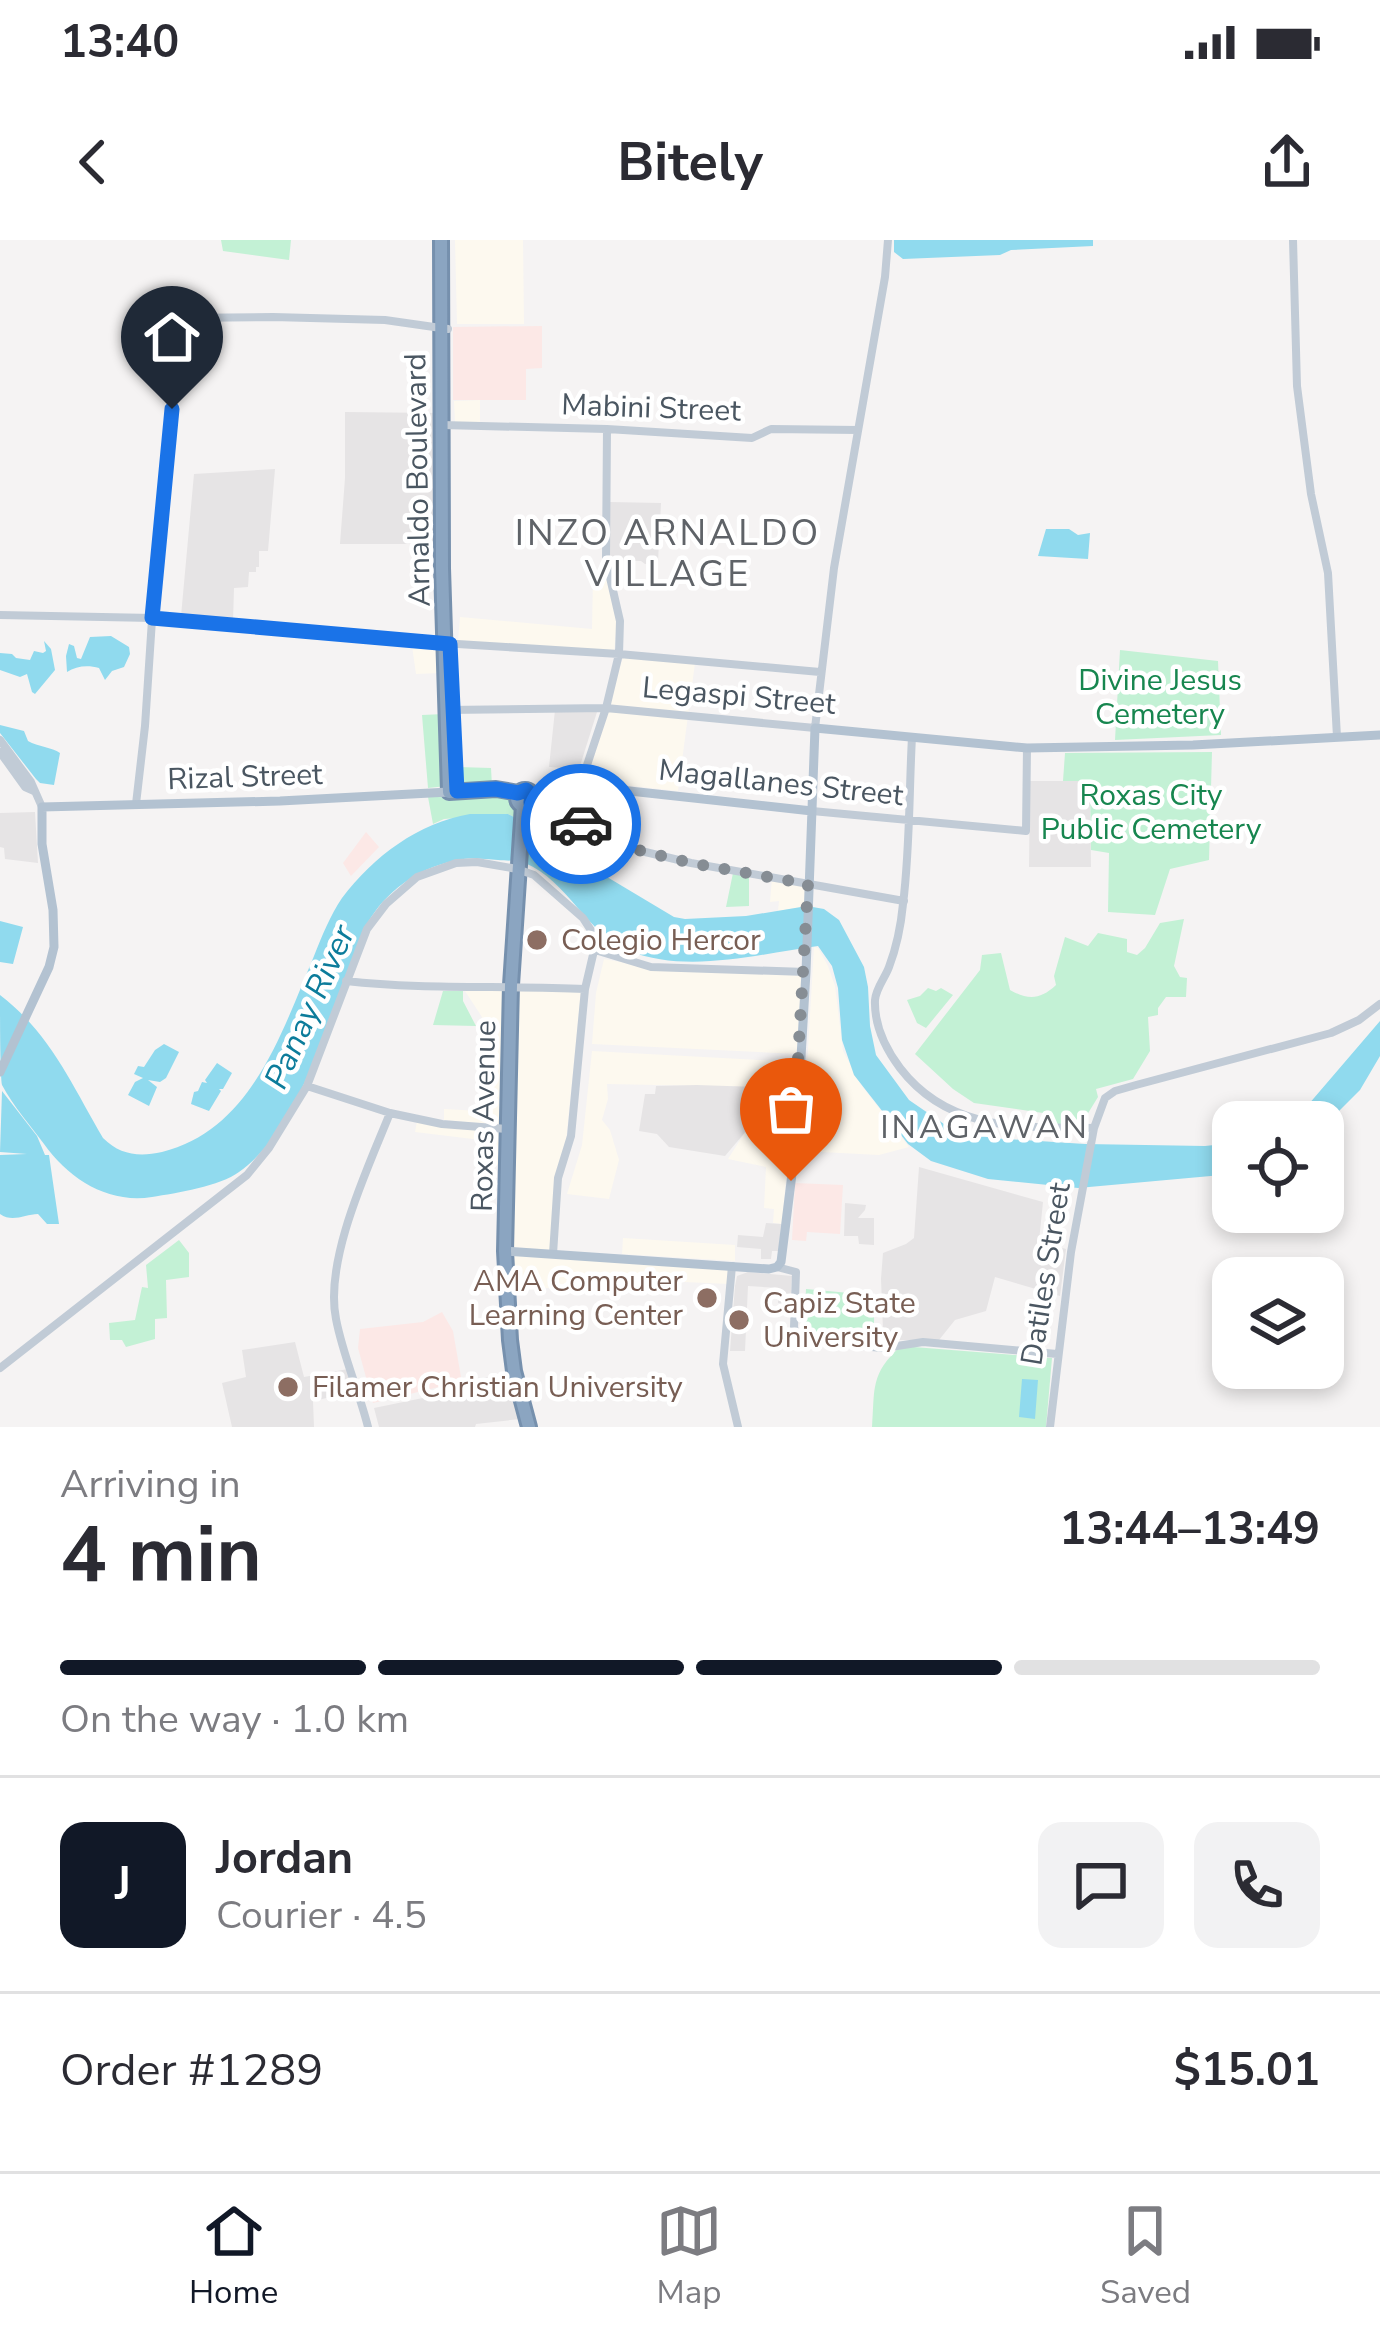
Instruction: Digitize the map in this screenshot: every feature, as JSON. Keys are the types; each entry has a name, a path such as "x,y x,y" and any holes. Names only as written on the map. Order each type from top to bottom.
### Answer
{"highway":[{"name":"Arnaldo Boulevard","path":"444,240 448,710 453,792"},
{"path":"453,792 496,789 525,802"},
{"name":"Roxas Avenue","path":"525,802 511,985 506,1251 514,1371 529,1427"}],"main road":[{"name":"Legaspi Street","path":"814,728 1028,748 1380,735"},
{"path":"506,1251 769,1269 779,1264 796,1142 814,728"},
{"name":"Magallanes Street","path":"525,802 555,786 575,785 812,811"},
{"name":"Rizal Street","path":"42,807 453,792"},
{"path":"0,1072 49,967 54,946 42,807"}],"street":[{"path":"814,728 834,568 888,240"},
{"path":"1293,240 1297,386 1310,494 1328,573 1337,737"},
{"path":"136,803 172,409 175,319 385,320 444,329"},
{"name":"Mabini Street","path":"445,425 752,438 770,429 858,430"},
{"path":"569,818 575,785 585,771 619,654 620,621 606,560 607,429"},
{"path":"0,615 152,618 820,672"},
{"name":"Legaspi Street","path":"448,710 606,708 814,728"},
{"path":"912,737 904,901 896,946 875,995 877,1028 910,1081 956,1114 1014,1127 1094,1128 1105,1098 1115,1091 1330,1033 1380,1004"},
{"path":"0,740 32,782 42,807"},
{"name":"Magallanes Street","path":"812,811 1026,831 1028,748"},
{"path":"0,752 34,791"},
{"path":"525,802 638,850 904,901"},
{"path":"0,1367 247,1175 307,1086 367,929 401,888 456,863 518,866 583,918 594,935 571,1136 558,1178 554,1254"},
{"path":"595,950 651,967 806,972"},
{"path":"346,981 585,989"},
{"path":"307,1086 442,1124 507,1129"},
{"path":"368,1427 335,1317 334,1283 355,1201 390,1112"},
{"name":"Datiles Street","path":"1050,1427 1071,1252 1094,1128"},
{"path":"779,1264 796,1272 794,1327 801,1338 884,1348 922,1342 1057,1354"},
{"path":"732,1266 723,1364 738,1427"}],"shaded area":[{"path":"455,240 523,240 524,324 457,324"},
{"path":"542,326 542,368 526,369 526,400 453,400 453,327"},
{"path":"480,400 480,423 455,423 454,401"},
{"path":"345,412 438,413 441,544 340,544"},
{"path":"275,469 268,551 259,551 259,567 249,572 248,587 234,588 233,622 181,616 194,474"},
{"path":"610,502 661,503 658,562 609,560"},
{"path":"593,578 607,578 617,621 614,653 458,641 460,617 592,629"},
{"path":"412,646 442,646 441,673 416,674"},
{"path":"623,657 695,663 678,791 587,781"},
{"path":"555,710 597,712 579,769 549,767"},
{"path":"1030,781 1090,781 1091,867 1029,867"},
{"path":"35,812 38,863 5,859 0,847 0,813"},
{"path":"366,832 379,847 351,876 343,863"},
{"path":"772,878 806,885 807,906 778,911 779,901 770,902"},
{"path":"814,947 835,986 843,1051 861,1085 909,1147 879,1155 802,1151"},
{"path":"604,959 653,968 803,974 799,1054 592,1044"},
{"path":"463,988 507,988 504,1125 444,1120 444,1109 480,1111 482,1017"},
{"path":"518,990 581,992 565,1151 555,1175 552,1250 513,1247"},
{"path":"592,1051 798,1062 782,1224 773,1223 774,1209 764,1208 766,1167 728,1159 747,1129 756,1087 607,1084 602,1120 619,1160 609,1199 567,1194 582,1145"},
{"path":"656,1086 757,1087 762,1099 756,1124 725,1156 669,1147 657,1134 639,1131 645,1094 655,1094"},
{"path":"417,1121 502,1134 500,1165 479,1164 481,1140 415,1132"},
{"path":"919,1167 1043,1202 1039,1241 1066,1249 1060,1296 995,1277 986,1311 955,1320 939,1340 893,1340 883,1330 883,1253 914,1238"},
{"path":"795,1183 843,1185 840,1234 807,1232 806,1241 792,1240"},
{"path":"845,1203 866,1205 858,1218 874,1218 874,1245 859,1244 858,1236 844,1236"},
{"name":"Capiz State University","path":"766,1223 781,1224 779,1251 772,1251 771,1259 761,1259 761,1249 737,1247 738,1235 763,1237"},
{"path":"623,1238 735,1245 735,1261 622,1254"},
{"path":"512,1254 731,1267 729,1284 572,1277 570,1290 512,1285"},
{"name":"Capiz State University","path":"748,1272 792,1276 790,1305 778,1303 778,1288 748,1286 745,1351 730,1351 737,1276"},
{"path":"442,1312 453,1331 461,1377 451,1384 373,1403 358,1348 360,1329 423,1322"},
{"name":"Filamer Christian University","path":"295,1342 304,1377 348,1369 354,1392 313,1401 314,1427 232,1427 222,1383 246,1377 242,1350"},
{"name":"Filamer Christian University","path":"508,1377 520,1419 475,1427 379,1427 374,1408 457,1391 468,1378"}],"green space":[{"path":"221,240 291,240 289,260 223,251"},
{"name":"Divine Jesus Cemetery","path":"1120,650 1218,661 1221,735 1115,740"},
{"path":"444,714 447,786 428,788 422,715"},
{"name":"Roxas City Public Cemetery","path":"1212,752 1209,860 1170,869 1155,915 1108,912 1109,853 1091,850 1090,781 1063,781 1065,753"},
{"path":"458,767 491,768 492,786 459,787"},
{"path":"499,791 514,796 516,818 508,814 433,824 428,797"},
{"path":"733,873 749,875 749,906 726,907"},
{"path":"1184,919 1174,966 1180,977 1187,978 1186,997 1166,997 1158,1015 1148,1017 1150,1051 1133,1079 1096,1089 1098,1097 1082,1123 1055,1125 1050,1114 974,1103 915,1054 980,970 982,955 1001,953 1010,990 1034,997 1056,985 1054,976 1065,937 1088,946 1098,933 1127,939 1127,952 1137,955 1160,923"},
{"path":"928,988 953,995 926,1028 917,1023 907,1000"},
{"path":"443,991 463,991 476,1026 433,1025"},
{"path":"179,1240 189,1253 189,1277 166,1280 167,1318 155,1319 155,1339 126,1347 122,1340 110,1340 109,1323 135,1320 142,1287 148,1288 146,1265"},
{"path":"806,1289 871,1295 873,1326 852,1335 804,1331"},
{"path":"901,1346 1052,1358 1046,1427 872,1427 879,1374"}],"water":[{"path":"894,240 1093,240 1093,246 903,259 894,252"},
{"path":"1046,529 1090,533 1088,559 1038,556"},
{"path":"111,636 129,647 124,667 105,680 95,667 67,672 69,644 81,659 90,637"},
{"path":"44,641 51,649 55,670 35,694 27,674 20,677 0,670 0,653 30,660 34,651 46,651"},
{"path":"0,725 24,731 28,741 60,753 54,785 36,779 0,733"},
{"name":"Panay River","path":"508,814 674,917 746,916 807,906 824,909 839,920 864,967 876,1055 909,1100 944,1124 991,1138 1212,1145 1212,1176 1078,1188 988,1179 931,1161 908,1144 854,1075 842,1040 832,966 818,946 699,962 652,958 614,943 540,871 512,861 470,859 440,865 415,876 383,901 362,934 293,1106 260,1154 231,1177 152,1197 105,1193 65,1168 6,1093 1,1078 0,995 46,1043 109,1144 145,1154 193,1140 219,1123 260,1074 342,898 383,855 415,833 451,818"},
{"path":"0,921 23,927 13,964 0,962"},
{"path":"1380,1021 1380,1056 1360,1090 1344,1106 1344,1101 1311,1101"},
{"path":"164,1044 179,1052 166,1078 148,1080 157,1087 149,1106 128,1095 143,1078 134,1074 138,1066 144,1067"},
{"path":"217,1063 232,1073 209,1111 191,1104 194,1092 202,1082 207,1083"},
{"path":"2,1091 49,1155 59,1224 47,1224 38,1214 14,1218 0,1214 0,1155 27,1154 0,1152"},
{"path":"1022,1379 1038,1380 1035,1419 1019,1417"}],"way so far":[{"path":"581,824 638,850 808,884 791,1181"}],"place":[{"name":"Colegio Hercor","path":"537,940"},
{"name":"AMA Computer Learning Center","path":"707,1298"},
{"name":"Capiz State University","path":"739,1320"},
{"name":"Filamer Christian University","path":"288,1387"}],"district":[{"name":"INZO ARNALDO VILLAGE","path":"668,554"},
{"name":"INAGAWAN","path":"985,1127"}],"route":[{"path":"172,409 152,618 450,644 457,791 526,790 532,795 531,802 581,824"}]}
